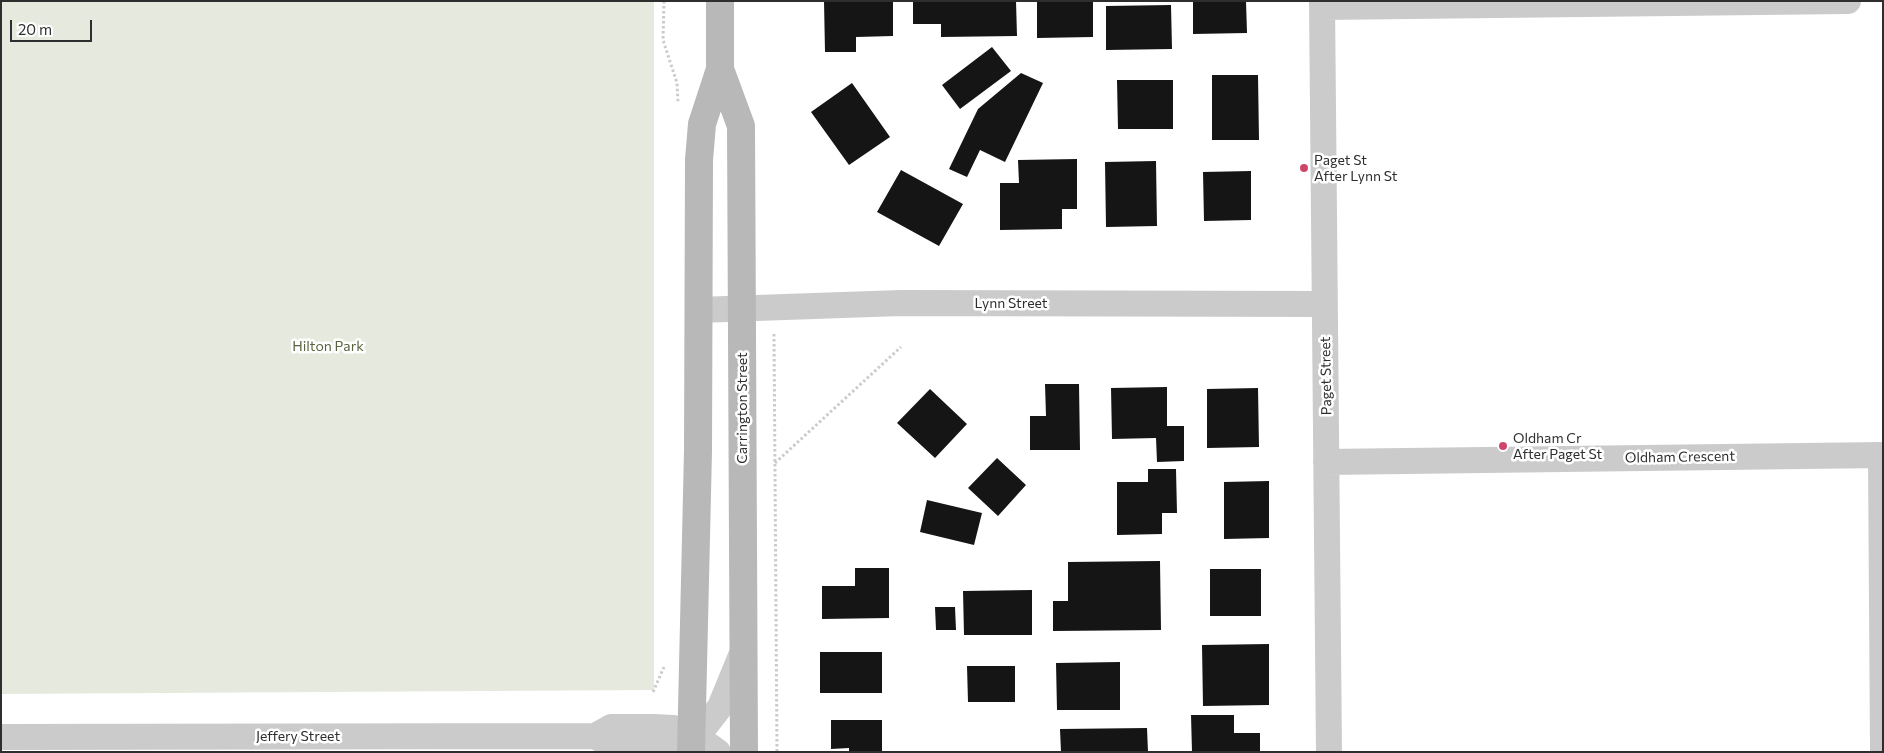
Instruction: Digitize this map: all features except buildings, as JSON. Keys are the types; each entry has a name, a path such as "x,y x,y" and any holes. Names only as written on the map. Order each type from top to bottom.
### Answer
{"main road":[{"name":"Carrington Street","path":"691,744 698,451 699,160 702,124 720,68 720,1"},
{"name":"Carrington Street","path":"720,68 742,126 744,752"}],"street":[{"path":"1322,4 1848,1"},
{"name":"Paget Street","path":"1322,4 1329,752"},
{"name":"Lynn Street","path":"698,310 901,303 1325,304"},
{"path":"1882,455 1883,752"},
{"name":"Oldham Crescent","path":"1326,462 1882,455"},
{"path":"691,744 720,707 744,648"},
{"name":"Jeffery Street","path":"1,737 73,744 595,736 611,727 674,728 691,744 708,744 718,752"}],"path":[{"path":"774,334 777,752"},
{"path":"774,464 901,347"}],"green space":[{"name":"Hilton Park","path":"1,1 654,1 654,690 1,694"}],"place":[{"name":"Paget St After Lynn St","path":"1304,168"},
{"name":"Oldham Cr After Paget St","path":"1503,446"}]}
